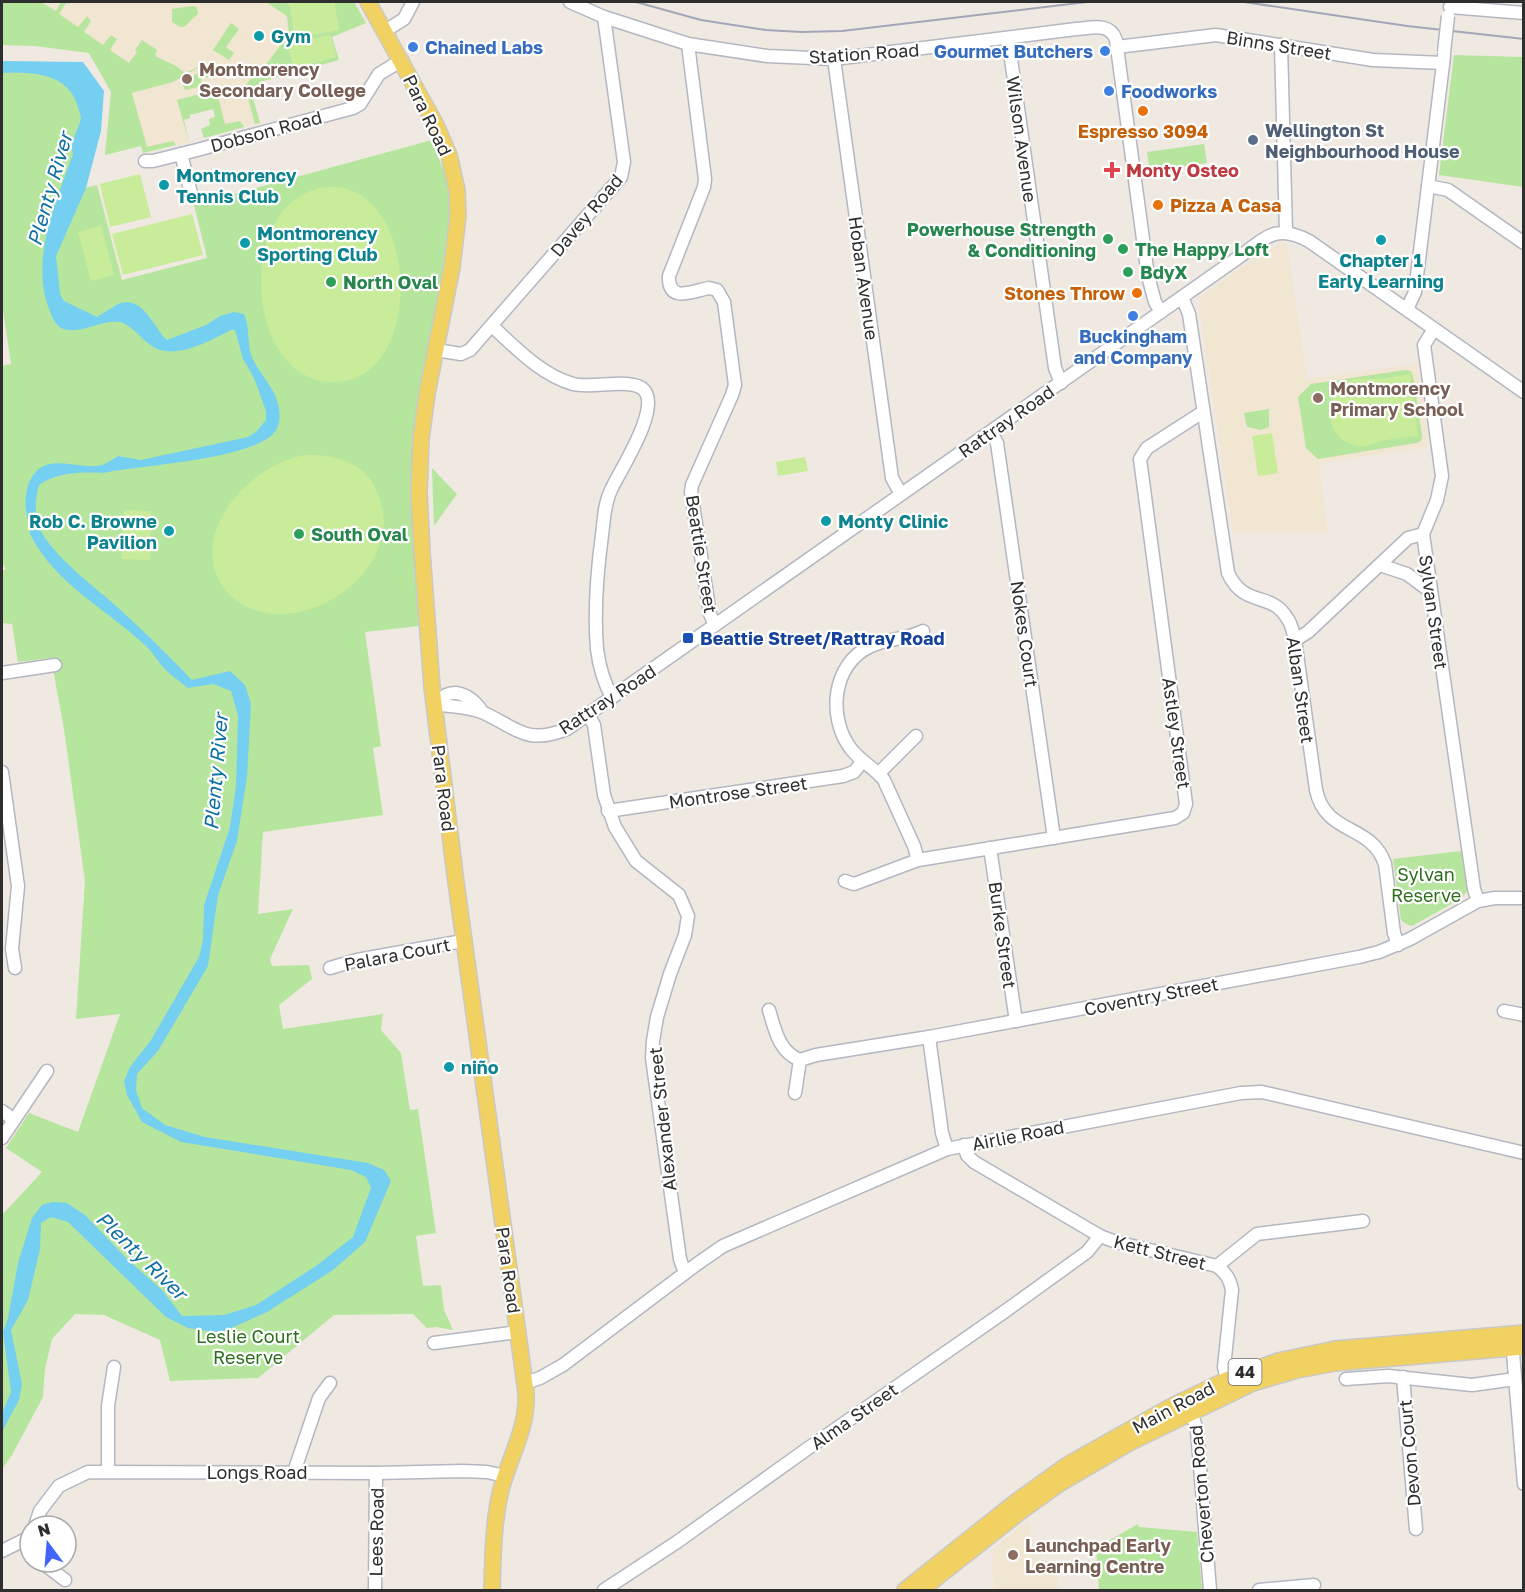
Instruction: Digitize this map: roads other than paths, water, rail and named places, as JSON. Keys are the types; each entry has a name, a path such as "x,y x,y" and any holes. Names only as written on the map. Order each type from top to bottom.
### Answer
{"main road":[{"name":"Para Road","path":"369,2 430,110 446,146 457,190 458,226 422,428 419,474 422,552 434,704 464,941 526,1388 523,1429 505,1476 495,1526 492,1590"},
{"name":"Main Road","path":"905,1590 1013,1504 1058,1472 1278,1361 1335,1349 1518,1340"},
{"name":"Main Road","path":"921,1590 1059,1484 1189,1405"}],"street":[{"path":"385,31 404,19 412,2"},
{"name":"Station Road","path":"570,2 688,44 767,56 834,59 1102,27 1113,34 1116,47"},
{"path":"1407,309 1415,292 1449,8 1524,13"},
{"name":"Davey Road","path":"436,350 465,354 492,326 624,172 604,16"},
{"name":"Binns Street","path":"1116,47 1216,35 1373,60 1444,57"},
{"name":"Wilson Avenue","path":"1008,38 1054,357 1057,376 1061,383"},
{"name":"Beattie Street","path":"688,44 705,179 704,187 669,276 669,282 674,291 678,293 709,288 720,293 724,302 734,375 732,395 692,484 710,614 715,625"},
{"path":"1281,45 1286,232 1309,241 1524,392"},
{"path":"1116,47 1148,276 1155,302 1161,312"},
{"name":"Hoban Avenue","path":"834,59 892,478 901,495"},
{"name":"Dobson Road","path":"145,160 153,161 181,154 356,107 379,74 402,60"},
{"path":"181,154 192,197"},
{"path":"1428,186 1448,190 1524,243"},
{"name":"Rattray Road","path":"434,704 446,695 459,694 477,703 482,712 514,731 531,735 552,735 567,729 1268,237 1277,232 1286,232"},
{"name":"Alban Street","path":"1182,297 1189,314 1228,573 1235,586 1243,593 1271,603 1280,609 1289,620 1295,640 1319,803 1334,821 1368,839 1380,854 1385,864 1394,933 1398,945"},
{"path":"492,326 543,370 571,383 591,386 630,384 644,389 648,396 649,410 608,498 598,567 597,651 606,687 612,697"},
{"name":"Sylvan Street","path":"1434,329 1424,345 1442,476 1437,500 1423,534 1474,890 1478,901"},
{"name":"Astley Street","path":"845,881 854,884 918,860 1175,818 1185,809 1140,459 1147,448 1203,412"},
{"name":"Nokes Court","path":"991,432 997,443 1054,838"},
{"path":"1295,640 1308,632 1408,538 1423,534"},
{"path":"1380,565 1407,574 1431,592"},
{"path":"918,860 884,780 879,773 862,762 850,748 841,731 836,700 841,678 848,663 865,649 881,642 910,638 923,631"},
{"path":"2,673 55,665"},
{"name":"Alexander Street","path":"588,714 594,724 608,811 630,854 642,868 679,894 688,916 685,935 657,1017 652,1049 671,1202 680,1259 685,1273"},
{"path":"879,773 916,736"},
{"name":"Montrose Street","path":"608,811 843,776 854,772 862,762"},
{"path":"2,772 18,886 12,938 15,968"},
{"name":"Burke Street","path":"990,848 1016,1021"},
{"name":"Coventry Street","path":"800,1060 825,1053 929,1037 1359,957 1398,945 1478,901 1495,898 1524,898"},
{"name":"Palara Court","path":"330,968 357,960 464,941"},
{"path":"769,1010 784,1050 789,1056 800,1060 795,1093"},
{"path":"1504,1011 1524,1015"},
{"path":"929,1037 946,1149"},
{"path":"2,1138 47,1071"},
{"name":"Airlie Road","path":"526,1388 563,1365 723,1246 946,1149 1241,1093 1262,1092 1524,1153"},
{"path":"2,1111 14,1120"},
{"name":"Kett Street","path":"964,1145 967,1155 974,1162 1100,1236 1116,1242 1217,1266 1227,1275 1232,1290 1224,1359 1228,1386"},
{"path":"1217,1266 1257,1234 1363,1221"},
{"name":"Alma Street","path":"604,1590 677,1542 1004,1312 1092,1249 1100,1236"},
{"path":"434,1343 518,1332"},
{"path":"1518,1340 1515,1379 1524,1484"},
{"path":"108,1471 108,1406 114,1367"},
{"path":"1346,1379 1388,1376 1472,1385 1515,1379"},
{"name":"Devon Court","path":"1403,1377 1416,1529"},
{"path":"294,1472 319,1398 330,1383"},
{"name":"Cheverton Road","path":"1189,1405 1197,1430 1210,1590"},
{"name":"Longs Road","path":"39,1514 59,1486 88,1472 478,1471 505,1476"},
{"name":"Lees Road","path":"375,1590 376,1473"},
{"path":"2,1551 18,1544"},
{"path":"56,1574 65,1581"},
{"path":"1259,1590 1314,1585"}],"water":[{"path":"2,61 83,62 104,91 101,131 86,188 56,256 60,294 64,301 97,317 118,304 127,302 134,304 147,313 167,340 206,325 220,316 234,312 244,314 251,355 271,387 279,408 276,430 265,440 246,448 223,455 169,464 104,473 61,475 39,485 37,492 36,512 41,532 67,563 130,619 192,680 230,671 245,685 251,704 247,777 237,841 218,895 208,966 158,1051 137,1074 136,1090 142,1108 165,1125 205,1137 368,1163 384,1170 391,1181 365,1242 333,1270 267,1312 220,1333 188,1328 166,1317 68,1222 51,1217 41,1223 40,1249 28,1300 11,1330 22,1384 19,1400 2,1432 2,1413 11,1392 3,1332 8,1318 18,1263 32,1218 42,1205 53,1202 67,1203 85,1215 128,1260 162,1290 182,1316 224,1315 256,1305 316,1266 353,1237 371,1188 366,1177 351,1170 181,1142 142,1122 127,1095 124,1081 130,1067 151,1040 199,957 203,940 204,905 230,827 236,786 238,716 231,691 213,684 188,688 161,665 146,646 54,569 30,534 26,513 26,492 34,474 46,465 61,463 102,465 118,456 141,460 248,437 256,432 266,420 266,411 254,378 243,359 235,330 190,348 168,351 149,344 131,328 120,322 75,330 61,328 57,324 49,309 44,290 42,270 44,250 53,211 73,154 72,145 81,115 72,93 65,86 46,76 2,73"}],"railway":[{"path":"636,2 701,20 766,30 801,32 842,31 1087,2"},
{"path":"1244,2 1407,26 1524,39"}],"place":[{"name":"Gym","path":"259,36"},
{"name":"Chained Labs","path":"413,47"},
{"name":"Gourmet Butchers","path":"1105,51"},
{"name":"Montmorency Secondary College","path":"187,79"},
{"name":"Foodworks","path":"1109,91"},
{"name":"Espresso 3094","path":"1143,111"},
{"name":"Wellington St Neighbourhood House","path":"1253,140"},
{"name":"Monty Osteo","path":"1112,170"},
{"name":"Montmorency Tennis Club","path":"164,185"},
{"name":"Pizza A Casa","path":"1158,205"},
{"name":"Powerhouse Strength & Conditioning","path":"1108,239"},
{"name":"Chapter 1 Early Learning","path":"1381,240"},
{"name":"Montmorency Sporting Club","path":"245,243"},
{"name":"The Happy Loft","path":"1123,249"},
{"name":"BdyX","path":"1128,272"},
{"name":"North Oval","path":"331,282"},
{"name":"Stones Throw","path":"1137,293"},
{"name":"Buckingham and Company","path":"1133,316"},
{"name":"Montmorency Primary School","path":"1318,398"},
{"name":"Monty Clinic","path":"826,521"},
{"name":"Rob C. Browne Pavilion","path":"169,531"},
{"name":"South Oval","path":"299,534"},
{"name":"Beattie Street/Rattray Road","path":"688,638"},
{"name":"niño","path":"449,1067"},
{"name":"Launchpad Early Learning Centre","path":"1013,1555"}],"water label":[{"name":"Plenty River","path":"49,189"},
{"name":"Plenty River","path":"215,772"},
{"name":"Plenty River","path":"142,1255"}],"park label":[{"name":"Sylvan Reserve","path":"1426,884"},
{"name":"Leslie Court Reserve","path":"248,1346"}]}
